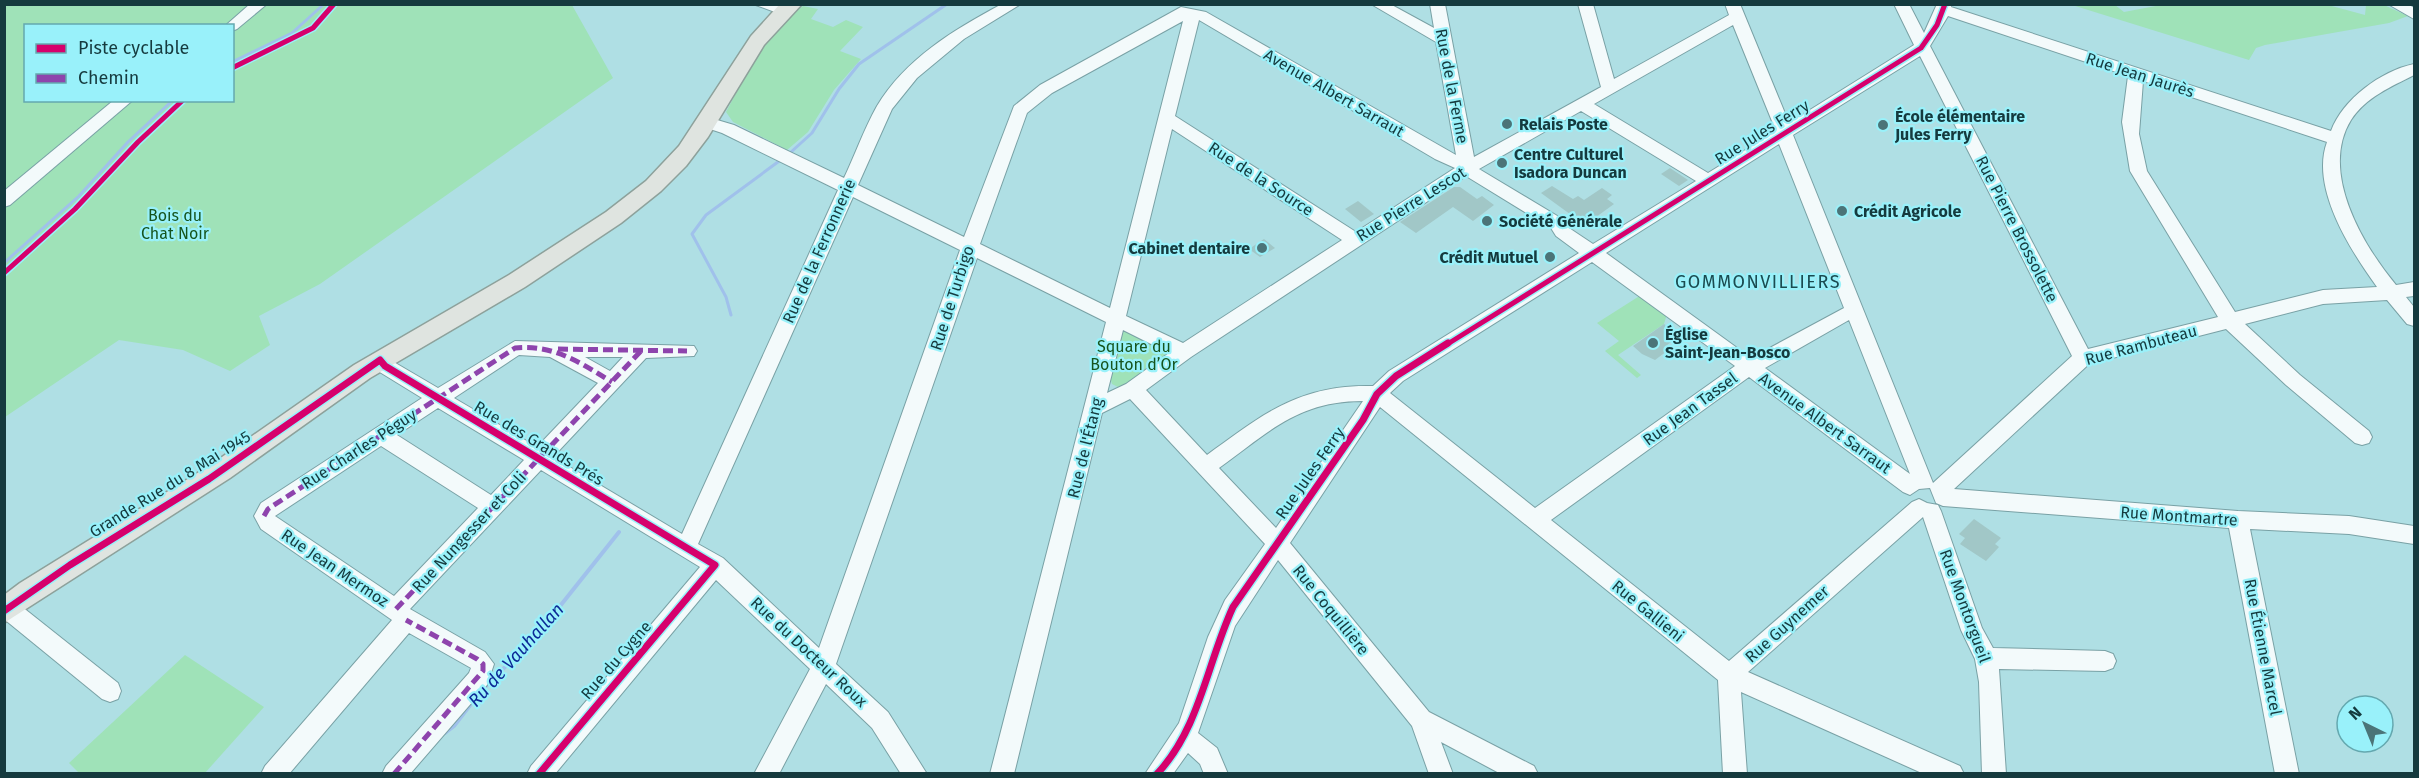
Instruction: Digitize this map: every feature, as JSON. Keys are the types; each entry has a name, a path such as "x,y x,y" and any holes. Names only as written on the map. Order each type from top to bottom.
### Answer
{"main road":[{"name":"Grande Rue du 8 Mai 1945","path":"6,610 83,555 223,470 331,392 380,360 543,264 644,194 674,167 708,122 750,53 787,7"}],"street":[{"path":"234,24 260,4"},
{"path":"760,4 787,7"},
{"name":"Rue de la Ferronnerie","path":"686,548 884,108 914,68 952,39 1014,4"},
{"path":"1378,4 1442,39"},
{"name":"Rue de la Ferme","path":"1437,4 1463,150 1469,167"},
{"path":"1585,4 1609,88"},
{"name":"Rue Pierre Brossolette","path":"1900,4 2083,358"},
{"path":"2395,4 2415,14"},
{"name":"Rue Jules Ferry","path":"1157,774 1185,739 1218,638 1233,607 1364,420 1377,394 1396,376 1577,268 1595,253 1921,48 1944,7"},
{"name":"Rue Jean Jaurès","path":"1944,7 2336,139"},
{"name":"Rue Pierre Lescot","path":"1095,408 1133,389 1184,352 1469,167 1609,88 1735,10"},
{"name":"Rue Montorgueil","path":"1735,10 1778,113 1784,135 1853,312 1867,340 1927,496 1972,630 1986,658 1990,682 1994,774"},
{"name":"Rue de l'Étang","path":"1002,774 1095,408 1192,11"},
{"name":"Avenue Albert Sarraut","path":"1192,11 1441,154 1469,167 1473,173 1507,195 1518,198 1558,224 1562,232 1595,253 1640,290 1927,496"},
{"name":"Rue de Turbigo","path":"766,774 824,666 1020,110 1046,89 1192,11"},
{"path":"2415,69 2381,83 2362,98 2347,115 2331,156 2341,215 2355,244 2390,293 2415,319"},
{"path":"2136,73 2129,124 2131,149 2139,171 2230,322 2293,380 2362,437"},
{"path":"4,201 123,102"},
{"path":"1581,104 1709,181"},
{"name":"Rue de la Source","path":"1167,118 1355,240"},
{"path":"708,122 728,129 1184,352"},
{"name":"Rue Rambuteau","path":"1927,496 2083,358 2323,297 2390,293 2415,289"},
{"name":"Rue Jean Tassel","path":"1535,520 1750,367 1843,315 1853,312"},
{"name":"Rue Charles Péguy","path":"264,516 268,509 514,348 525,346 554,349 687,351"},
{"name":"Rue Charles Péguy","path":"554,349 612,382"},
{"name":"Rue Nungesser et Coli","path":"273,774 401,614 493,507 641,351"},
{"name":"Rue des Grands Prés","path":"380,360 385,366 437,398 686,548"},
{"name":"Rue Coquillière","path":"1133,389 1277,543 1421,720 1526,774"},
{"path":"1205,467 1290,408 1324,397 1377,394"},
{"name":"Rue Gallieni","path":"1377,394 1729,675 1952,774"},
{"path":"380,435 493,507"},
{"name":"Rue Montmartre","path":"1927,496 2238,520 2349,525 2415,535"},
{"name":"Rue Guynemer","path":"1735,774 1729,675 1927,496"},
{"name":"Rue Jean Mermoz","path":"264,516 268,523 401,614 477,658 483,664 483,671 394,774"},
{"name":"Rue Étienne Marcel","path":"2238,520 2287,774"},
{"name":"Rue du Docteur Roux","path":"686,548 715,565 880,720 894,738 915,774"},
{"name":"Rue du Cygne","path":"539,774 715,565"},
{"path":"6,610 110,691"},
{"path":"1986,658 2105,661"},
{"path":"1421,720 1441,774"},
{"path":"1185,739 1201,745 1212,759 1216,774"}],"green space":[{"name":"Bois du Chat Noir","path":"4,5 572,5 613,78 320,284 259,316 270,345 230,371 183,350 119,340 5,417"},
{"path":"2072,5 2115,5 2124,12 2161,5 2328,5 2365,15 2366,5 2384,5 2408,16 2389,23 2265,45 2256,48 2249,60"},
{"path":"803,6 818,9 811,19 833,27 846,20 863,27 840,51 861,59 834,90 808,132 787,150 733,122 726,112 758,54 778,28"},
{"path":"1641,295 1667,314 1664,324 1618,355 1641,375 1637,378 1605,351 1619,341 1597,323"},
{"name":"Square du Bouton d’Or","path":"1123,329 1169,354 1118,387 1112,384 1110,377"},
{"path":"185,655 264,707 205,773 79,773 69,763"}],"building":[{"path":"1670,168 1688,180 1679,186 1661,174"},
{"path":"1552,186 1573,199 1578,196 1584,200 1602,188 1612,195 1607,199 1614,204 1585,225 1541,193"},
{"path":"1454,187 1460,187 1477,199 1482,196 1494,205 1473,221 1453,207 1416,233 1400,222"},
{"path":"1358,201 1374,214 1361,222 1345,209"},
{"name":"Cabinet dentaire","path":"1264,239 1275,248 1260,257 1249,249"},
{"name":"Église Saint-Jean-Bosco","path":"1664,324 1679,336 1667,345 1671,348 1655,360 1642,354 1633,346"},
{"path":"1974,519 2001,538 1995,544 1999,547 1986,561 1960,544 1965,538 1959,534"}],"waterway":[{"path":"234,61 292,33 324,4"},
{"name":"Ru de Vauhallan","path":"791,152 812,133 839,89 859,64 947,4"},
{"path":"4,263 79,196 128,142 171,102"},
{"name":"Ru de Vauhallan","path":"731,315 726,297 692,234 706,215 782,159"},
{"name":"Ru de Vauhallan","path":"486,686 537,635 619,532"},
{"name":"Ru de Vauhallan","path":"445,733 454,726 481,691"}],"marked path":[{"path":"264,516 268,509 515,348 528,346 553,350 612,382"},
{"path":"558,349 687,351"},
{"path":"396,609 641,351"},
{"path":"394,774 483,671 483,664 477,659 406,620"}],"cycle path":[{"path":"234,67 313,28 334,4"},
{"path":"1157,774 1170,760 1188,729 1220,637 1233,607 1363,420 1377,394 1396,376 1921,48 1937,25 1945,4"},
{"path":"4,273 75,209 138,142 181,102"},
{"path":"4,611 70,565 209,479 380,360 385,366 715,565 539,774"}],"place":[{"name":"Relais Poste","path":"1507,124"},
{"name":"École élémentaire Jules Ferry","path":"1883,125"},
{"name":"Centre Culturel Isadora Duncan","path":"1502,163"},
{"name":"Crédit Agricole","path":"1842,211"},
{"name":"Société Générale","path":"1487,221"},
{"name":"Cabinet dentaire","path":"1262,248"},
{"name":"Crédit Mutuel","path":"1550,257"},
{"name":"Église Saint-Jean-Bosco","path":"1653,343"}],"district":[{"name":"GOMMONVILLIERS","path":"1758,282"}]}
